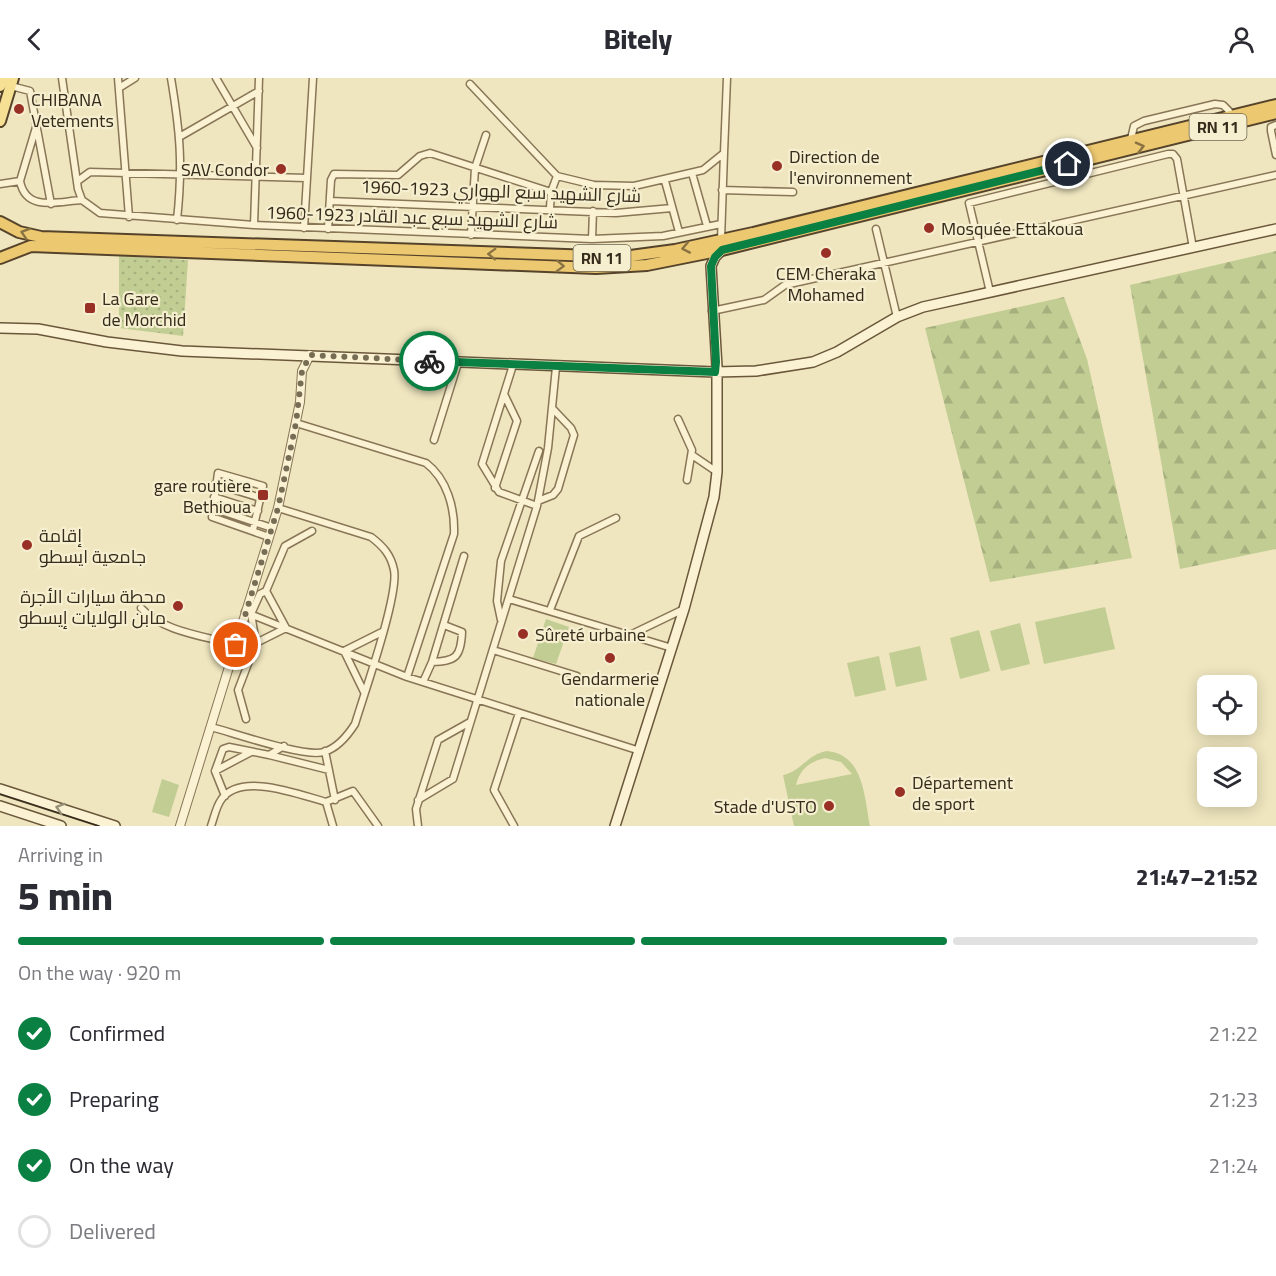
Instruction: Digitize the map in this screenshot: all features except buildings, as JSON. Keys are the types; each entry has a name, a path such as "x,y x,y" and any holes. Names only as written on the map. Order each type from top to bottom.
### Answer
{"highway":[{"path":"1192,125 1229,111 1276,98"},
{"name":"RN 11","path":"0,258 31,246 596,268 646,265 692,257 721,245 1131,139 1276,105"},
{"name":"RN 11","path":"0,222 19,232 41,237 600,258 645,255 721,245 1276,113"},
{"path":"1160,142 1185,140 1276,119"}],"main road":[{"path":"0,121 7,82"},
{"path":"0,328 38,329 147,348 556,367 715,372 756,371 813,362 837,352 897,317 923,307 1276,230"},
{"path":"615,826 640,751 656,691 672,648 708,524 717,472 715,372 710,366 711,266 721,245"},
{"path":"692,257 701,262 706,270 710,311"},
{"path":"0,789 116,826"},
{"path":"0,806 61,826"}],"street":[{"path":"37,124 20,182 21,190 34,202 51,204 82,200 79,180 72,159 62,78"},
{"path":"118,78 129,217"},
{"path":"119,87 135,78"},
{"path":"171,78 181,136 182,174 177,220"},
{"path":"216,78 257,148"},
{"path":"254,225 259,78"},
{"path":"304,228 313,78"},
{"path":"721,245 727,78"},
{"path":"7,82 30,91 51,204"},
{"path":"470,84 557,176 594,185 634,186 665,181 702,170 724,153"},
{"path":"181,136 259,92"},
{"path":"1131,139 1134,126 1144,121 1215,104 1224,105 1229,111"},
{"path":"1276,125 1271,127 1276,155"},
{"path":"471,235 475,168 486,135"},
{"path":"328,229 331,180 334,174 341,172 398,176 420,156 429,153 551,192"},
{"path":"990,292 969,202 1168,154 1175,155 1177,159 1193,248"},
{"path":"79,180 90,172 306,178"},
{"path":"692,173 707,226"},
{"path":"710,311 764,300 785,285 1276,175"},
{"path":"550,208 551,192 557,176"},
{"path":"665,181 679,232"},
{"path":"0,184 20,182"},
{"path":"723,190 793,192"},
{"name":"شارع الشهيد سبع عبد القادر 1923-1960","path":"82,200 100,213 129,217 471,235 592,239 648,237 722,224"},
{"name":"شارع الشهيد سبع الهواري 1923-1960","path":"330,201 550,208 616,213 672,208"},
{"path":"592,239 593,211"},
{"path":"876,229 897,317"},
{"path":"288,355 302,371"},
{"path":"180,826 248,613 278,508 296,423 302,371 310,355"},
{"path":"434,440 458,363"},
{"path":"513,365 482,462 499,492 538,504 558,489 574,439 571,428 552,408"},
{"path":"418,800 453,779 538,504 546,464 556,367"},
{"path":"495,488 517,421 504,394"},
{"path":"678,418 690,444 692,455 687,480"},
{"path":"296,423 426,463 439,476 449,497 455,518 454,534 407,677"},
{"path":"501,624 497,601 499,570 539,451"},
{"path":"692,455 717,472"},
{"path":"253,530 263,489 260,484 222,473 217,476 212,508 214,518 269,537"},
{"path":"215,484 261,498"},
{"path":"214,497 258,511"},
{"path":"212,508 272,528"},
{"path":"211,727 310,753 325,751 350,733 373,663 394,586 391,558 383,546 359,532 278,508"},
{"path":"550,610 579,536 616,518"},
{"path":"246,719 238,690 256,643 248,613 260,594 266,591 285,546 312,531"},
{"path":"423,682 432,662 464,556"},
{"path":"266,591 286,628"},
{"path":"509,598 672,648"},
{"path":"141,608 165,624 236,645"},
{"path":"630,635 684,609"},
{"path":"248,613 407,677 640,751"},
{"path":"432,662 453,660 462,634 459,630 444,625"},
{"path":"256,643 286,628"},
{"path":"344,651 382,632"},
{"path":"493,650 577,676"},
{"path":"344,651 364,692"},
{"path":"513,826 495,790 519,713"},
{"path":"418,826 416,809 418,800 438,740 470,722"},
{"path":"269,755 284,746"},
{"path":"225,796 215,771 223,749 229,747 329,770"},
{"path":"325,751 334,800"},
{"path":"215,771 251,752"},
{"path":"211,826 225,796 230,791 255,784 327,802 353,791 378,826"},
{"path":"327,802 333,826"}],"green space":[{"path":"1276,251 1276,549 1180,569 1130,285"},
{"path":"119,256 188,260 183,336 119,328"},
{"path":"1064,297 1087,359 1132,558 990,582 925,328"},
{"path":"1105,607 1115,649 1044,664 1035,622"},
{"path":"546,619 569,627 556,664 533,658"},
{"path":"1020,623 1030,664 1001,671 990,631"},
{"path":"979,630 990,671 960,679 950,638"},
{"path":"920,646 927,680 896,687 889,653"},
{"path":"879,656 886,690 855,697 847,663"},
{"name":"Stade d'USTO","path":"827,751 839,754 855,769 864,790 870,826 794,826 783,775","holes":["825,758 841,762 852,774 796,785 803,770 814,762"]},
{"path":"162,779 179,785 169,817 152,812"}],"tram line":[{"path":"0,794 99,826"}],"way so far":[{"path":"236,645 278,508 296,423 302,371 310,355 429,361"}],"place":[{"name":"CHIBANA Vetements","path":"19,109"},
{"name":"Direction de l'environnement","path":"777,166"},
{"name":"SAV Condor","path":"281,169"},
{"name":"Mosquée Ettakoua","path":"929,228"},
{"name":"CEM Cheraka Mohamed","path":"826,253"},
{"name":"La Gare de Morchid","path":"90,308"},
{"name":"gare routière Bethioua","path":"263,495"},
{"name":"إقامة جامعية ايسطو","path":"27,545"},
{"name":"محطة سيارات الأجرة مابن الولايات إيسطو","path":"178,606"},
{"name":"Sûreté urbaine","path":"523,634"},
{"name":"Gendarmerie nationale","path":"610,658"},
{"name":"Département de sport","path":"900,792"},
{"name":"Stade d'USTO","path":"829,806"}],"route":[{"path":"429,361 564,368 715,372 717,367 711,266 712,261 722,250 1068,164"}]}
